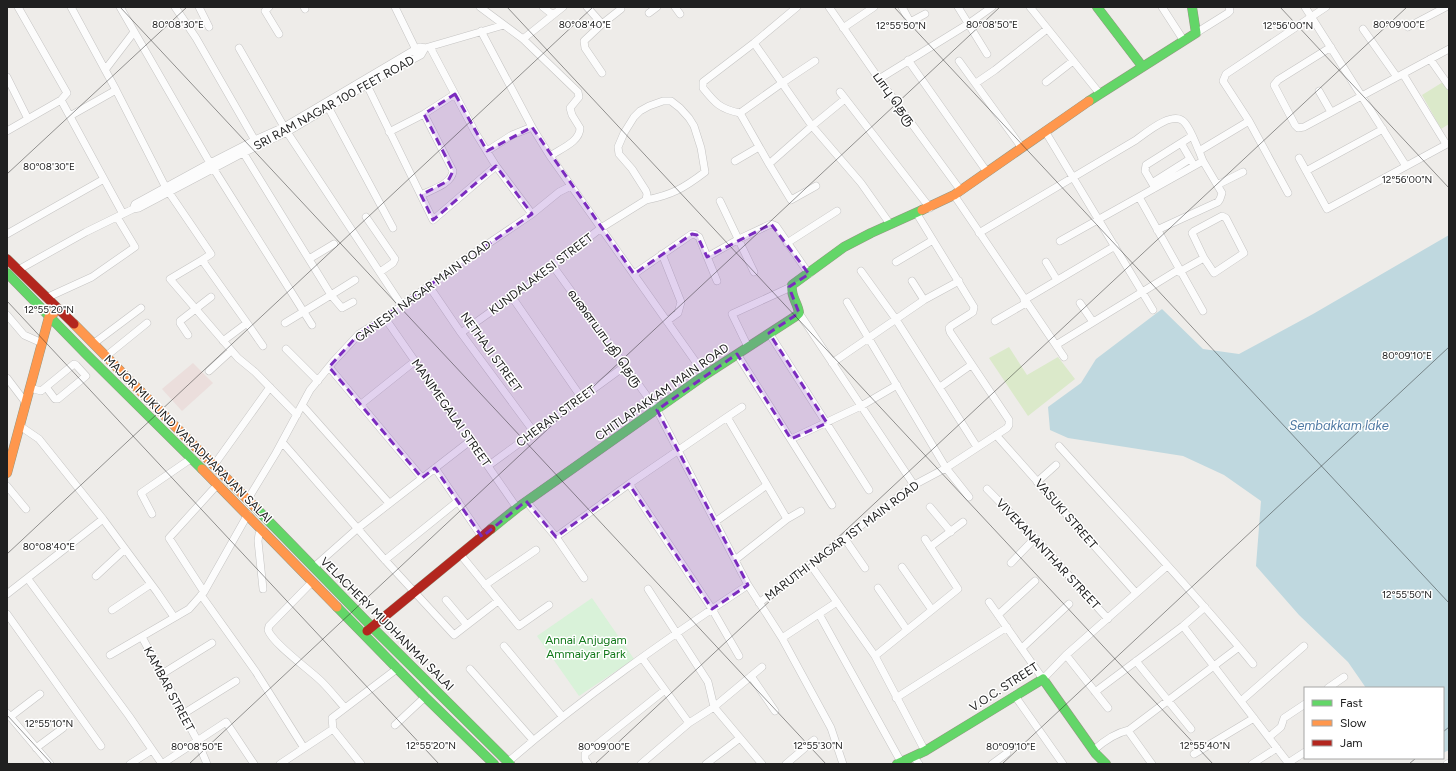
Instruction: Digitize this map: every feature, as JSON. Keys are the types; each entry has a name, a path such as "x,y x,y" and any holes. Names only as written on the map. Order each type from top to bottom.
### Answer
{"main road":[{"path":"799,313 800,308 792,294 791,287 795,282 809,274 824,260 843,247 890,224 930,208 958,193 1100,94 1196,33 1192,7"},
{"path":"1099,8 1142,66"},
{"name":"MAJOR MUKUND VARADHARAJAN SALAI","path":"7,259 248,499"},
{"name":"MAJOR MUKUND VARADHARAJAN SALAI","path":"7,273 49,317 248,514 352,622"},
{"path":"7,473 49,317 57,309"},
{"name":"CHITLAPAKKAM MAIN ROAD","path":"364,634 526,501 705,375 799,313"},
{"name":"VELACHERY MUDHANMAI SALAI","path":"248,499 372,627 509,763"},
{"name":"VELACHERY MUDHANMAI SALAI","path":"352,622 425,697 494,764"},
{"path":"1043,679 1094,750 1106,764"},
{"name":"V.O.C. STREET","path":"899,763 916,760 925,751 1043,679"}],"street":[{"path":"7,131 62,100 67,92 18,7"},
{"path":"71,7 116,90 167,190 211,254 170,279 231,351 270,387 297,415"},
{"path":"120,7 212,166 312,325"},
{"path":"175,7 196,38 257,143"},
{"path":"199,7 210,27"},
{"path":"269,7 265,12 279,34"},
{"path":"395,7 417,52"},
{"path":"480,7 523,39 578,92 579,97 570,108 572,115 580,128 579,135 550,156"},
{"path":"543,7 553,15"},
{"path":"523,39 563,7"},
{"path":"587,7 602,24"},
{"path":"602,73 583,43 586,38 621,9 620,7"},
{"path":"649,13 657,7"},
{"path":"675,7 680,14"},
{"path":"798,7 754,43 704,80 702,88 719,106 730,111 740,113 815,61"},
{"name":"பாபு தெரு","path":"829,7 958,193 979,233 1064,358"},
{"path":"843,28 874,7"},
{"path":"903,7 911,22 925,14"},
{"path":"958,7 987,54"},
{"path":"879,79 968,24 992,7"},
{"path":"1030,7 1100,94"},
{"path":"1162,7 1184,41"},
{"path":"1196,33 1228,13 1230,11 1229,7"},
{"path":"1305,7 1406,166"},
{"path":"1288,193 1249,121 1223,81 1225,76 1326,7"},
{"path":"1408,26 1446,7"},
{"path":"504,25 428,48 475,132 496,166 532,214"},
{"path":"976,83 1047,29"},
{"path":"1298,158 1327,209 1447,144 1400,75 1363,29"},
{"path":"481,31 532,127 550,156 705,375"},
{"path":"105,70 134,32"},
{"path":"754,43 812,126 861,183 890,224"},
{"path":"1330,47 1278,80 1274,85 1298,128 1304,127 1449,49"},
{"path":"239,48 285,130 402,306"},
{"name":"SRI RAM NAGAR 100 FEET ROAD","path":"18,270 86,232 133,209 135,204 167,190 241,150 285,130 417,52 428,48"},
{"path":"908,60 988,172"},
{"path":"1046,82 1073,60"},
{"path":"1430,60 1449,86"},
{"path":"960,61 1022,148"},
{"path":"7,77 28,119"},
{"path":"365,82 433,220 496,166"},
{"path":"70,116 116,90"},
{"path":"1319,91 1331,112"},
{"path":"840,92 930,208"},
{"path":"389,132 424,114 455,94"},
{"path":"769,164 845,99"},
{"path":"46,298 92,277 135,247 104,179 62,100"},
{"path":"663,101 671,101 680,108 694,126 701,148 705,172 686,187 678,191 646,200 646,191 632,169 619,154 618,147 629,123 640,111 663,101"},
{"path":"327,105 393,228"},
{"path":"740,113 790,200 816,186"},
{"path":"420,195 448,181 453,171 424,114"},
{"path":"979,233 1157,126 1170,119 1179,119 1185,123 1222,196 1218,202 1157,230"},
{"path":"1199,151 1249,121"},
{"path":"487,151 512,135 532,127"},
{"path":"1306,171 1383,129"},
{"path":"1045,131 1153,310"},
{"path":"1154,185 1145,171 1146,165 1192,136"},
{"path":"1181,143 1192,162"},
{"path":"735,161 759,147"},
{"path":"241,150 331,295 342,308 353,302"},
{"path":"1060,241 1139,197 1154,185 1192,162 1203,160"},
{"path":"1217,185 1243,172"},
{"path":"7,234 104,179"},
{"name":"GANESH NAGAR MAIN ROAD","path":"248,499 282,442 310,390 359,334 385,318 461,262 532,214 559,192 571,186"},
{"path":"1139,197 1179,271 1203,311"},
{"name":"KUNDALAKESI STREET","path":"461,334 553,266 601,228 646,200"},
{"path":"720,202 754,272"},
{"path":"787,243 837,210"},
{"path":"917,214 973,304 974,310 951,326 949,330 972,365 940,387"},
{"path":"1224,216 1244,253 1214,273 1204,258 1192,233 1194,230 1224,216"},
{"path":"366,217 395,259 393,263 380,272"},
{"path":"707,257 739,239 771,224 776,226 809,274"},
{"path":"634,274 694,234 699,238 717,281"},
{"path":"896,262 933,240"},
{"path":"309,259 334,244"},
{"path":"995,321 1057,280 1115,246"},
{"path":"662,254 681,302 678,313 667,322"},
{"path":"1056,345 1142,292 1204,258"},
{"path":"202,260 263,346"},
{"path":"1046,262 1057,280"},
{"name":"வளையாபதி தெரு","path":"553,266 656,410 748,585 782,638 831,728 843,764"},
{"path":"861,271 895,318 977,447"},
{"path":"285,323 355,280"},
{"path":"912,281 924,300"},
{"path":"832,363 895,318 959,281"},
{"name":"NETHAJI STREET","path":"429,286 461,334 534,432"},
{"path":"748,347 732,314 791,287"},
{"path":"188,335 180,321 211,297"},
{"path":"512,297 581,397"},
{"path":"847,302 946,468 969,497"},
{"path":"1080,303 1093,322"},
{"path":"93,344 141,308"},
{"path":"799,313 914,486"},
{"path":"7,315 24,336 42,343"},
{"name":"MANIMEGALAI STREET","path":"385,318 517,508"},
{"path":"105,357 147,323"},
{"path":"223,341 247,323"},
{"path":"769,333 869,490"},
{"path":"286,349 318,381"},
{"path":"209,371 231,351"},
{"path":"30,388 38,391 46,388 86,354"},
{"path":"737,354 832,505"},
{"path":"360,405 415,361"},
{"path":"46,388 55,399 58,399 86,376 75,364"},
{"name":"MARUTHI NAGAR 1ST MAIN ROAD","path":"759,603 914,486 946,468 1009,426 1009,420 972,365"},
{"name":"CHERAN STREET","path":"488,466 625,366"},
{"path":"329,367 422,478"},
{"path":"8,382 26,403"},
{"path":"791,439 861,406 897,385"},
{"path":"214,465 270,387"},
{"path":"302,405 389,503"},
{"path":"556,537 629,484 742,407"},
{"path":"727,417 787,519"},
{"path":"20,426 38,439 103,519 174,617"},
{"name":"VASUKI STREET","path":"996,435 1136,593"},
{"path":"314,567 358,528 470,441"},
{"path":"282,442 385,560 454,635 498,601"},
{"path":"1059,446 1206,607 1253,664"},
{"path":"152,514 141,493 192,458"},
{"path":"1037,482 1056,465"},
{"path":"435,468 482,537"},
{"path":"218,484 169,538 304,748"},
{"path":"629,484 712,609 739,656"},
{"path":"7,486 26,509"},
{"path":"715,522 767,486"},
{"name":"VIVEKANANTHAR STREET","path":"987,489 1035,538 1108,619"},
{"path":"385,560 458,501"},
{"path":"526,501 556,537 584,578"},
{"path":"930,508 951,532"},
{"path":"735,560 787,519 802,511"},
{"path":"110,655 189,609 203,593 248,514"},
{"path":"7,594 103,519"},
{"path":"930,547 963,522"},
{"path":"262,529 259,534 258,541 263,589"},
{"path":"845,538 865,568"},
{"path":"1011,563 1035,538"},
{"path":"875,656 958,589 925,539"},
{"path":"96,576 125,549"},
{"path":"485,585 536,550"},
{"path":"460,554 519,626 549,605"},
{"path":"810,564 875,656 925,751"},
{"name":"V.O.C. STREET","path":"1043,679 1066,655 1167,566"},
{"path":"902,567 932,610"},
{"path":"28,579 120,703 162,764 226,722 254,764"},
{"path":"998,615 1036,581"},
{"path":"312,582 269,626 268,630 290,654 322,682 345,708"},
{"path":"112,610 151,584"},
{"path":"509,763 533,740 562,716 642,658 748,585"},
{"path":"878,588 907,630"},
{"path":"648,589 708,682 714,707 762,764"},
{"path":"446,600 467,625"},
{"path":"782,638 837,602"},
{"path":"989,602 1043,679"},
{"path":"1022,648 1070,604"},
{"path":"1095,692 1206,607"},
{"path":"7,614 101,746"},
{"path":"820,614 899,763"},
{"path":"1183,626 1289,764 1304,753"},
{"path":"896,698 1007,627"},
{"name":"KAMBAR STREET","path":"142,637 197,740 207,764"},
{"path":"162,674 212,643"},
{"path":"504,646 562,716"},
{"path":"1241,701 1304,646"},
{"path":"1094,750 1119,732 1129,730 1239,647"},
{"path":"1066,655 1108,708"},
{"path":"642,658 689,724"},
{"path":"1136,660 1191,729"},
{"path":"641,764 762,667"},
{"path":"361,764 333,729 332,718 398,668"},
{"path":"470,669 533,740"},
{"path":"751,676 775,711"},
{"path":"1329,687 1344,677"},
{"path":"183,714 236,681"},
{"path":"588,764 585,759 585,754 665,690"},
{"path":"40,694 9,715 50,764"},
{"path":"1015,696 1063,764"},
{"path":"395,725 425,697"},
{"path":"1268,737 1281,727 1284,718 1304,705"},
{"path":"1194,754 1254,718"},
{"path":"36,748 63,728"},
{"path":"280,764 333,729"},
{"path":"1129,730 1152,764"},
{"path":"706,764 740,738"},
{"path":"786,764 814,740"},
{"path":"1252,764 1277,748"},
{"path":"130,764 152,750"},
{"path":"992,764 1007,754"}],"highlighted area":[{"path":"455,94 487,151 532,127 634,274 692,234 697,235 707,257 771,224 809,274 789,287 799,313 769,333 827,423 791,439 737,354 657,410 748,585 712,609 629,484 556,537 526,501 482,537 435,468 422,478 329,367 359,334 532,214 496,166 433,220 421,195 448,181 453,171 424,114"}],"shaded area":[{"path":"193,363 213,383 182,411 162,389"}],"green space":[{"path":"1443,82 1449,92 1449,124 1441,129 1422,95"},
{"path":"1009,347 1027,375 1058,357 1075,379 1028,416 989,358"},
{"name":"Annai Anjugam Ammaiyar Park","path":"592,598 634,659 579,696 537,636"}],"water":[{"name":"Sembakkam lake","path":"1449,235 1449,750 1444,752 1444,687 1365,687 1348,662 1299,615 1256,566 1261,501 1224,475 1183,456 1068,438 1050,430 1048,407 1081,383 1096,359 1162,309 1203,349 1239,354 1313,314"}],"traffic: fast":[{"path":"1097,7 1142,66"},
{"path":"1089,101 1196,33 1192,7"},
{"path":"491,529 517,508 705,375 796,316 799,313 792,293 792,285 844,247 922,210"},
{"path":"7,273 202,469"},
{"path":"255,507 372,627 510,764"},
{"path":"337,607 425,697 494,764"},
{"path":"897,764 925,751 1043,679 1096,754 1106,764"}],"traffic: slow":[{"path":"922,210 954,195 1089,101"},
{"path":"7,473 49,317 54,313"},
{"path":"74,324 255,507"},
{"path":"202,469 337,607"}],"traffic: jam":[{"path":"7,259 74,324"},
{"path":"367,631 491,529"}]}
